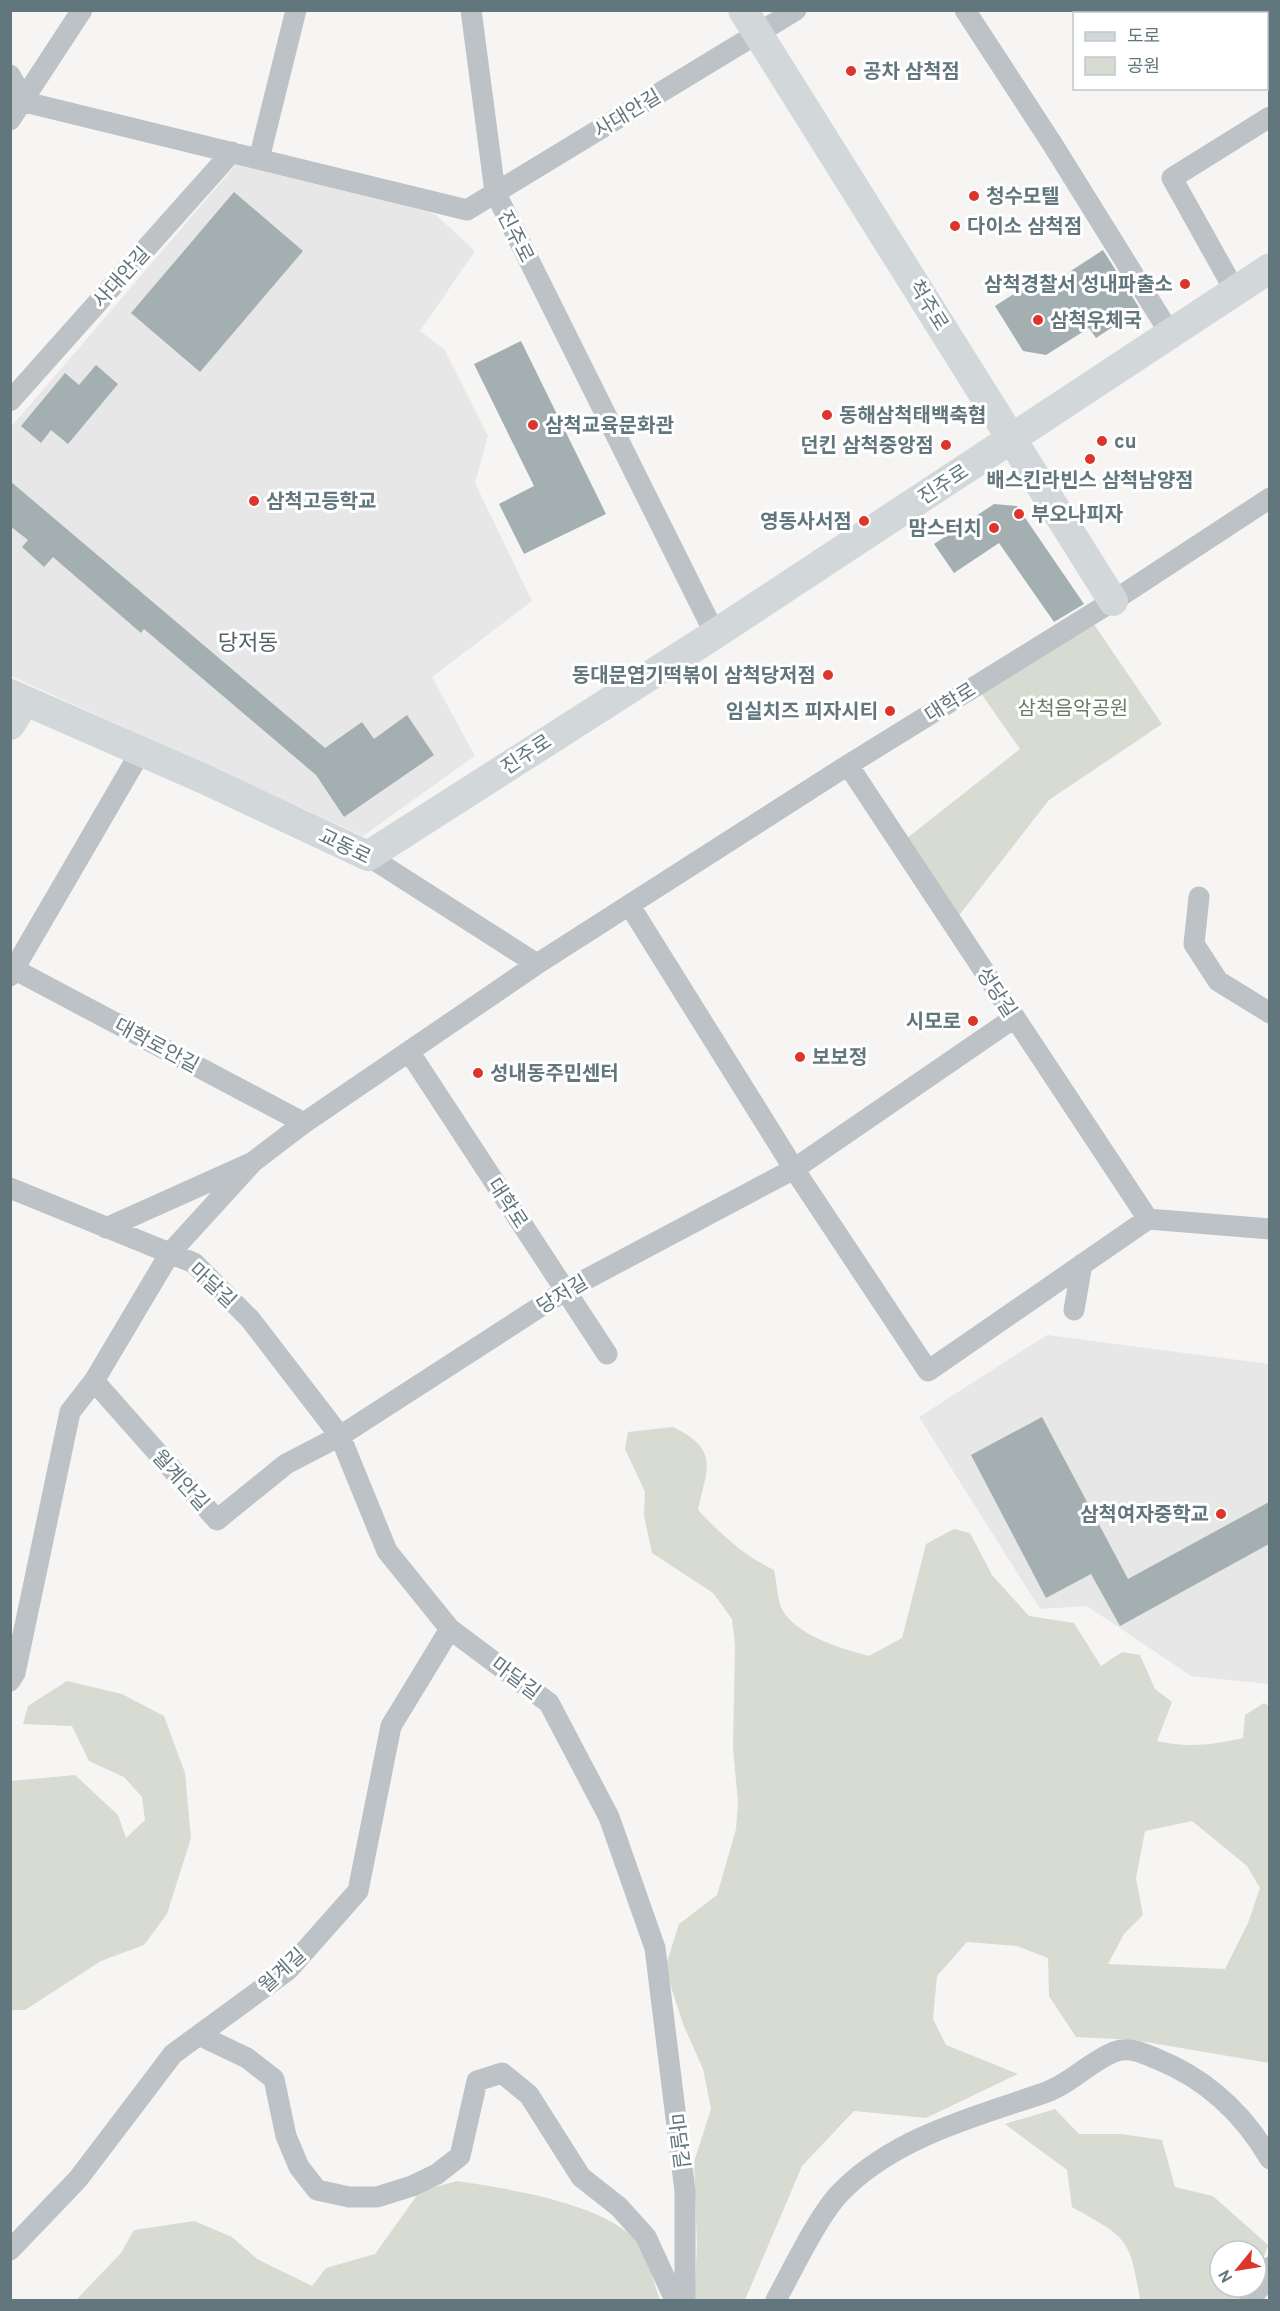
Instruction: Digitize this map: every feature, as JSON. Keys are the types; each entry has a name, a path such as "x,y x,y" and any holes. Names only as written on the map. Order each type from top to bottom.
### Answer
{"street":[{"path":"10,120 25,102 82,10"},
{"path":"259,159 296,10"},
{"path":"471,10 495,192"},
{"name":"사대안길","path":"25,102 467,210 751,22 796,10"},
{"path":"965,10 1172,335"},
{"name":"척주로","path":"751,22 1113,601"},
{"path":"10,75 25,102"},
{"path":"1235,291 1173,178 1269,117"},
{"name":"사대안길","path":"10,401 232,152"},
{"name":"진주로","path":"495,192 715,634"},
{"name":"진주로","path":"368,856 715,634 1172,335 1269,268"},
{"name":"대학로","path":"170,1253 253,1162 304,1124 537,964 848,765 1113,601 1269,498"},
{"name":"교동로","path":"15,707 141,751 368,856 537,964"},
{"path":"12,971 141,751"},
{"name":"성당길","path":"848,765 1148,1219"},
{"path":"1199,897 1194,944 1218,981 1269,1013"},
{"path":"630,906 794,1169 928,1371 1148,1219 1269,1229"},
{"name":"대학로안길","path":"12,971 304,1124"},
{"name":"당저길","path":"340,1436 566,1290 794,1169 1014,1018"},
{"name":"대학로","path":"410,1053 607,1354"},
{"name":"대학로","path":"106,1228 253,1162"},
{"path":"10,1188 106,1228"},
{"name":"마달길","path":"106,1228 194,1263 250,1319 340,1436 387,1551 450,1629 549,1703 609,1817 655,1948 685,2191 685,2301"},
{"path":"10,1681 15,1673 70,1412 94,1381 170,1253"},
{"path":"1074,1310 1082,1264"},
{"name":"월계안길","path":"94,1381 216,1520 286,1464 340,1436"},
{"name":"월계길","path":"10,2250 78,2179 173,2054 288,1970 358,1892 391,1726 450,1629"},
{"path":"199,2035 247,2058 274,2079 286,2136 299,2167 317,2190 349,2197 377,2197 412,2186 437,2174 460,2156 477,2081 502,2073 529,2095 581,2177 619,2207 646,2238 675,2301"},
{"path":"776,2301 840,2193 889,2154 937,2130 1051,2091 1115,2052 1134,2050 1183,2069 1215,2091 1253,2130 1269,2159"},
{"path":"1250,2301 1266,2280 1269,2267"}],"shaded area":[{"path":"241,159 435,214 475,251 420,331 444,349 488,436 475,483 532,601 432,677 475,756 363,836 11,676 11,427"},
{"path":"1047,1335 1269,1364 1269,1684 1191,1676 1087,1606 1040,1609 919,1417"}],"green space":[{"name":"삼척음악공원","path":"1093,623 1162,724 1049,800 957,918 906,839 1020,749 980,692"},
{"path":"673,1427 688,1435 698,1444 707,1461 698,1510 733,1544 774,1570 778,1597 783,1611 799,1628 822,1640 869,1656 902,1638 926,1544 954,1529 970,1533 992,1575 1029,1616 1074,1623 1101,1666 1122,1652 1140,1655 1155,1689 1172,1702 1157,1741 1200,1745 1243,1738 1245,1715 1264,1703 1269,1706 1269,2063 1134,2040 1076,2037 1049,1996 1048,1958 1017,1946 967,1942 937,1976 933,2019 946,2045 1018,2074 926,2118 854,2111 802,2166 745,2300 694,2300 697,2246 694,2162 711,2109 703,2069 683,2024 665,1968 679,1924 717,1895 736,1829 738,1803 733,1748 735,1645 732,1619 713,1593 652,1553 644,1516 645,1492 625,1449 628,1432","holes":["1192,1821 1247,1866 1260,1888 1248,1923 1225,1969 1108,1964 1124,1934 1143,1915 1136,1878 1145,1831"]},
{"path":"67,1681 122,1694 164,1716 185,1773 191,1838 167,1914 144,1945 101,1961 25,2010 11,2010 11,1781 75,1775 118,1815 126,1838 145,1820 142,1797 124,1777 89,1761 72,1726 23,1724 28,1706"},
{"path":"1055,2109 1079,2134 1121,2134 1162,2140 1175,2187 1213,2196 1261,2239 1208,2239 1208,2299 1241,2299 1140,2300 1133,2263 1123,2242 1115,2233 1072,2207 1067,2170 1005,2124"},
{"path":"457,2181 502,2188 557,2201 584,2209 608,2220 628,2233 641,2248 660,2300 76,2300 121,2253 134,2230 194,2221 232,2237 257,2259 312,2286 326,2268 375,2254 420,2191"}],"building":[{"path":"234,192 303,251 200,372 131,313"},
{"path":"1103,250 1140,309 1096,338 1089,328 1046,355 1023,351 995,306 1037,279 1043,289"},
{"name":"삼척교육문화관","path":"521,341 606,514 524,554 499,504 534,486 474,364"},
{"path":"96,365 118,384 68,444 51,430 41,443 21,426 65,373 79,385"},
{"path":"10,481 325,748 362,722 374,739 407,715 434,755 344,817 316,775 144,629 141,633 53,557 44,567 22,547 28,540 10,526"},
{"path":"994,504 1017,506 1084,604 1054,622 999,543 954,573 934,544"},
{"path":"1042,1417 1128,1579 1269,1502 1269,1544 1120,1626 1091,1574 1046,1598 971,1455"}],"place":[{"name":"공차 삼척점","path":"851,71"},
{"name":"청수모텔","path":"974,196"},
{"name":"다이소 삼척점","path":"955,226"},
{"name":"삼척경찰서 성내파출소","path":"1185,284"},
{"name":"삼척우체국","path":"1038,320"},
{"name":"동해삼척태백축협","path":"827,415"},
{"name":"삼척교육문화관","path":"533,425"},
{"name":"cu","path":"1102,441"},
{"name":"던킨 삼척중앙점","path":"946,445"},
{"name":"배스킨라빈스 삼척남양점","path":"1090,459"},
{"name":"삼척고등학교","path":"254,501"},
{"name":"부오나피자","path":"1019,514"},
{"name":"영동사서점","path":"864,521"},
{"name":"맘스터치","path":"994,528"},
{"name":"동대문엽기떡볶이 삼척당저점","path":"828,675"},
{"name":"임실치즈 피자시티","path":"890,711"},
{"name":"시모로","path":"973,1021"},
{"name":"보보정","path":"800,1057"},
{"name":"성내동주민센터","path":"478,1073"},
{"name":"삼척여자중학교","path":"1221,1514"}],"district":[{"name":"당저동","path":"248,642"}]}
